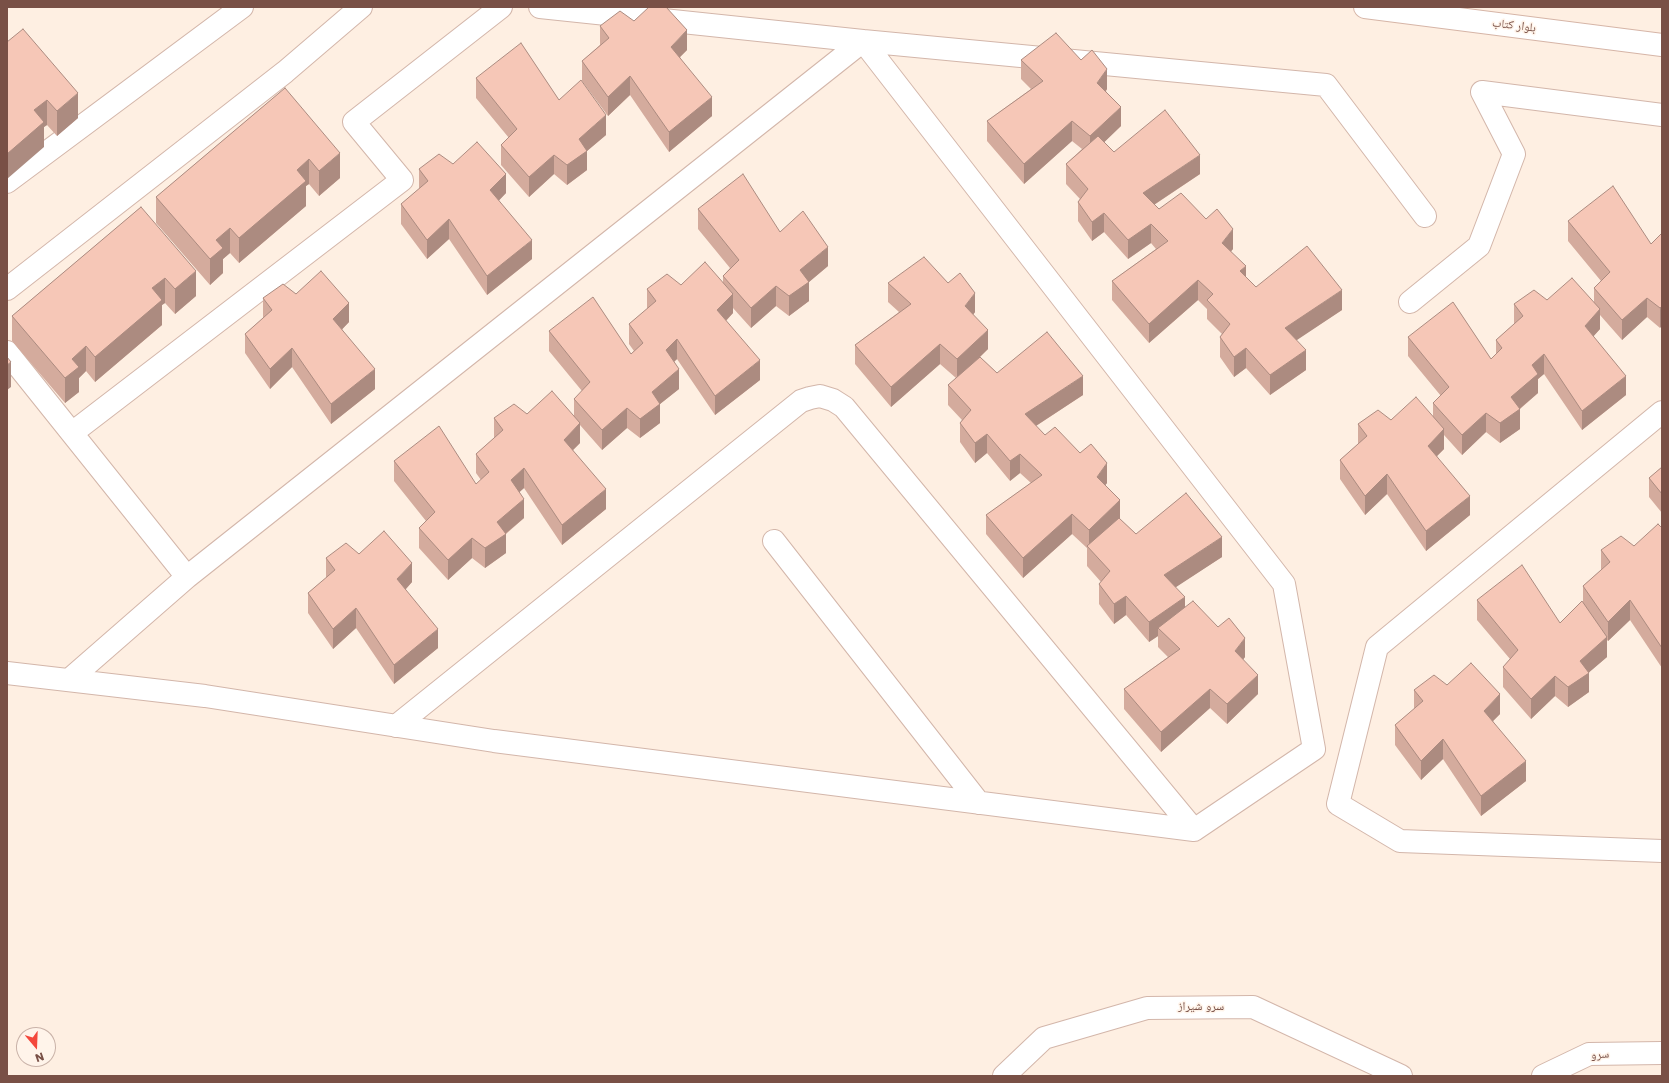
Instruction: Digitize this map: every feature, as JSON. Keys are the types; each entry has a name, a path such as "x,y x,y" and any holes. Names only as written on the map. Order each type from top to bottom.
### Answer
{"street":[{"path":"7,182 242,7"},
{"path":"7,289 285,72 361,7"},
{"path":"72,433 402,180 354,122 501,7"},
{"path":"540,7 863,41 1326,84 1425,216"},
{"name":"بلوار کتاب","path":"1365,7 1662,45"},
{"path":"69,680 187,577 863,41"},
{"path":"7,673 205,696 494,741 1194,830 1314,749 1284,584 863,41"},
{"path":"1410,302 1479,246 1514,154 1482,92 1662,115"},
{"path":"7,352 187,577"},
{"path":"396,726 801,402 820,396 833,400 844,407 1194,830"},
{"path":"1662,412 1377,647 1338,804 1400,841 1662,851"},
{"path":"774,541 979,803"},
{"name":"سرو شیراز","path":"1004,1076 1044,1038 1147,1008 1253,1007 1401,1076"},
{"name":"سرو","path":"1542,1076 1589,1054 1662,1053"}],"building":[{"path":"649,7 666,7 687,30 671,47 712,97 669,132 630,76 608,97 582,61 609,38 600,26 620,11 634,21"},
{"path":"23,29 78,93 57,111 47,100 34,110 44,122 7,154 7,42"},
{"path":"1056,33 1081,60 1092,50 1107,69 1097,83 1121,107 1090,136 1072,121 1024,164 987,121 1043,81 1021,60"},
{"path":"521,43 559,100 581,80 606,115 579,139 587,151 567,165 554,155 529,177 501,145 517,129 476,78"},
{"path":"285,88 340,153 319,171 309,159 297,170 306,181 239,238 230,228 216,240 223,248 210,259 156,197"},
{"path":"1165,110 1200,155 1143,193 1159,209 1181,193 1206,219 1217,209 1233,229 1222,243 1246,266 1240,271 1256,287 1307,246 1342,290 1285,328 1306,350 1270,375 1246,348 1234,357 1220,337 1230,324 1207,300 1213,294 1198,280 1149,324 1112,281 1168,241 1151,224 1128,240 1104,213 1092,222 1078,202 1088,189 1066,164 1098,136 1114,152"},
{"path":"477,142 506,174 490,190 532,240 487,276 449,219 427,240 401,204 428,181 419,169 439,154 453,164"},
{"path":"743,174 780,232 803,211 828,247 800,270 809,282 789,296 776,286 751,308 723,276 739,260 698,209"},
{"path":"1613,186 1651,244 1662,233 1662,306 1660,308 1647,298 1622,320 1594,288 1610,272 1568,221"},
{"path":"141,207 196,271 175,289 165,278 152,288 162,300 95,357 86,346 72,359 79,367 65,378 12,316"},
{"path":"924,257 948,283 960,273 975,293 965,306 988,330 957,359 940,344 891,387 855,345 911,304 888,283"},
{"path":"705,262 733,294 717,310 760,360 715,396 677,339 666,350 679,369 652,392 660,404 640,419 627,408 602,430 574,399 590,382 549,331 593,297 631,354 643,343 629,324 656,301 647,289 667,274 681,285"},
{"path":"321,271 349,303 333,319 375,369 331,404 292,348 270,369 245,334 272,310 263,298 283,284 296,294"},
{"path":"1572,278 1600,309 1585,326 1626,376 1582,411 1544,354 1532,365 1538,374 1511,397 1520,409 1500,423 1486,413 1462,435 1433,403 1449,387 1408,337 1453,302 1491,359 1502,348 1496,340 1523,316 1514,304 1534,290 1547,300"},
{"path":"1047,332 1083,376 1025,414 1045,435 1055,427 1080,453 1091,444 1107,463 1097,477 1120,500 1089,530 1072,514 1023,558 986,515 1042,475 1020,454 1010,461 987,434 975,443 960,423 971,410 948,385 980,357 997,373"},
{"path":"7,357 11,362 7,365"},
{"path":"552,391 580,423 564,440 606,489 562,525 524,468 511,480 524,499 497,522 506,534 485,548 472,538 448,560 419,528 435,512 394,461 439,426 476,484 489,472 476,454 503,430 494,418 514,404 527,414"},
{"path":"1416,397 1444,429 1428,446 1470,496 1426,531 1387,474 1365,496 1340,460 1367,436 1358,424 1378,410 1391,420"},
{"path":"1662,467 1662,494 1649,478"},
{"path":"1186,493 1222,537 1164,575 1185,597 1149,622 1126,596 1114,604 1099,584 1110,571 1087,546 1119,518 1136,534"},
{"path":"1658,524 1662,528 1662,648 1630,600 1608,622 1583,586 1610,562 1601,550 1621,536 1634,546"},
{"path":"384,531 412,563 397,579 438,629 394,665 356,608 333,629 308,593 335,570 326,558 346,543 359,554"},
{"path":"1522,565 1560,623 1582,601 1607,637 1580,661 1589,673 1568,687 1555,676 1531,699 1503,667 1518,650 1477,600"},
{"path":"1193,601 1218,627 1229,618 1245,638 1235,651 1258,675 1227,704 1210,689 1161,732 1124,689 1180,649 1158,628"},
{"path":"1471,663 1500,694 1484,711 1526,761 1481,796 1443,739 1421,761 1395,725 1423,701 1414,690 1434,675 1447,685"}]}
